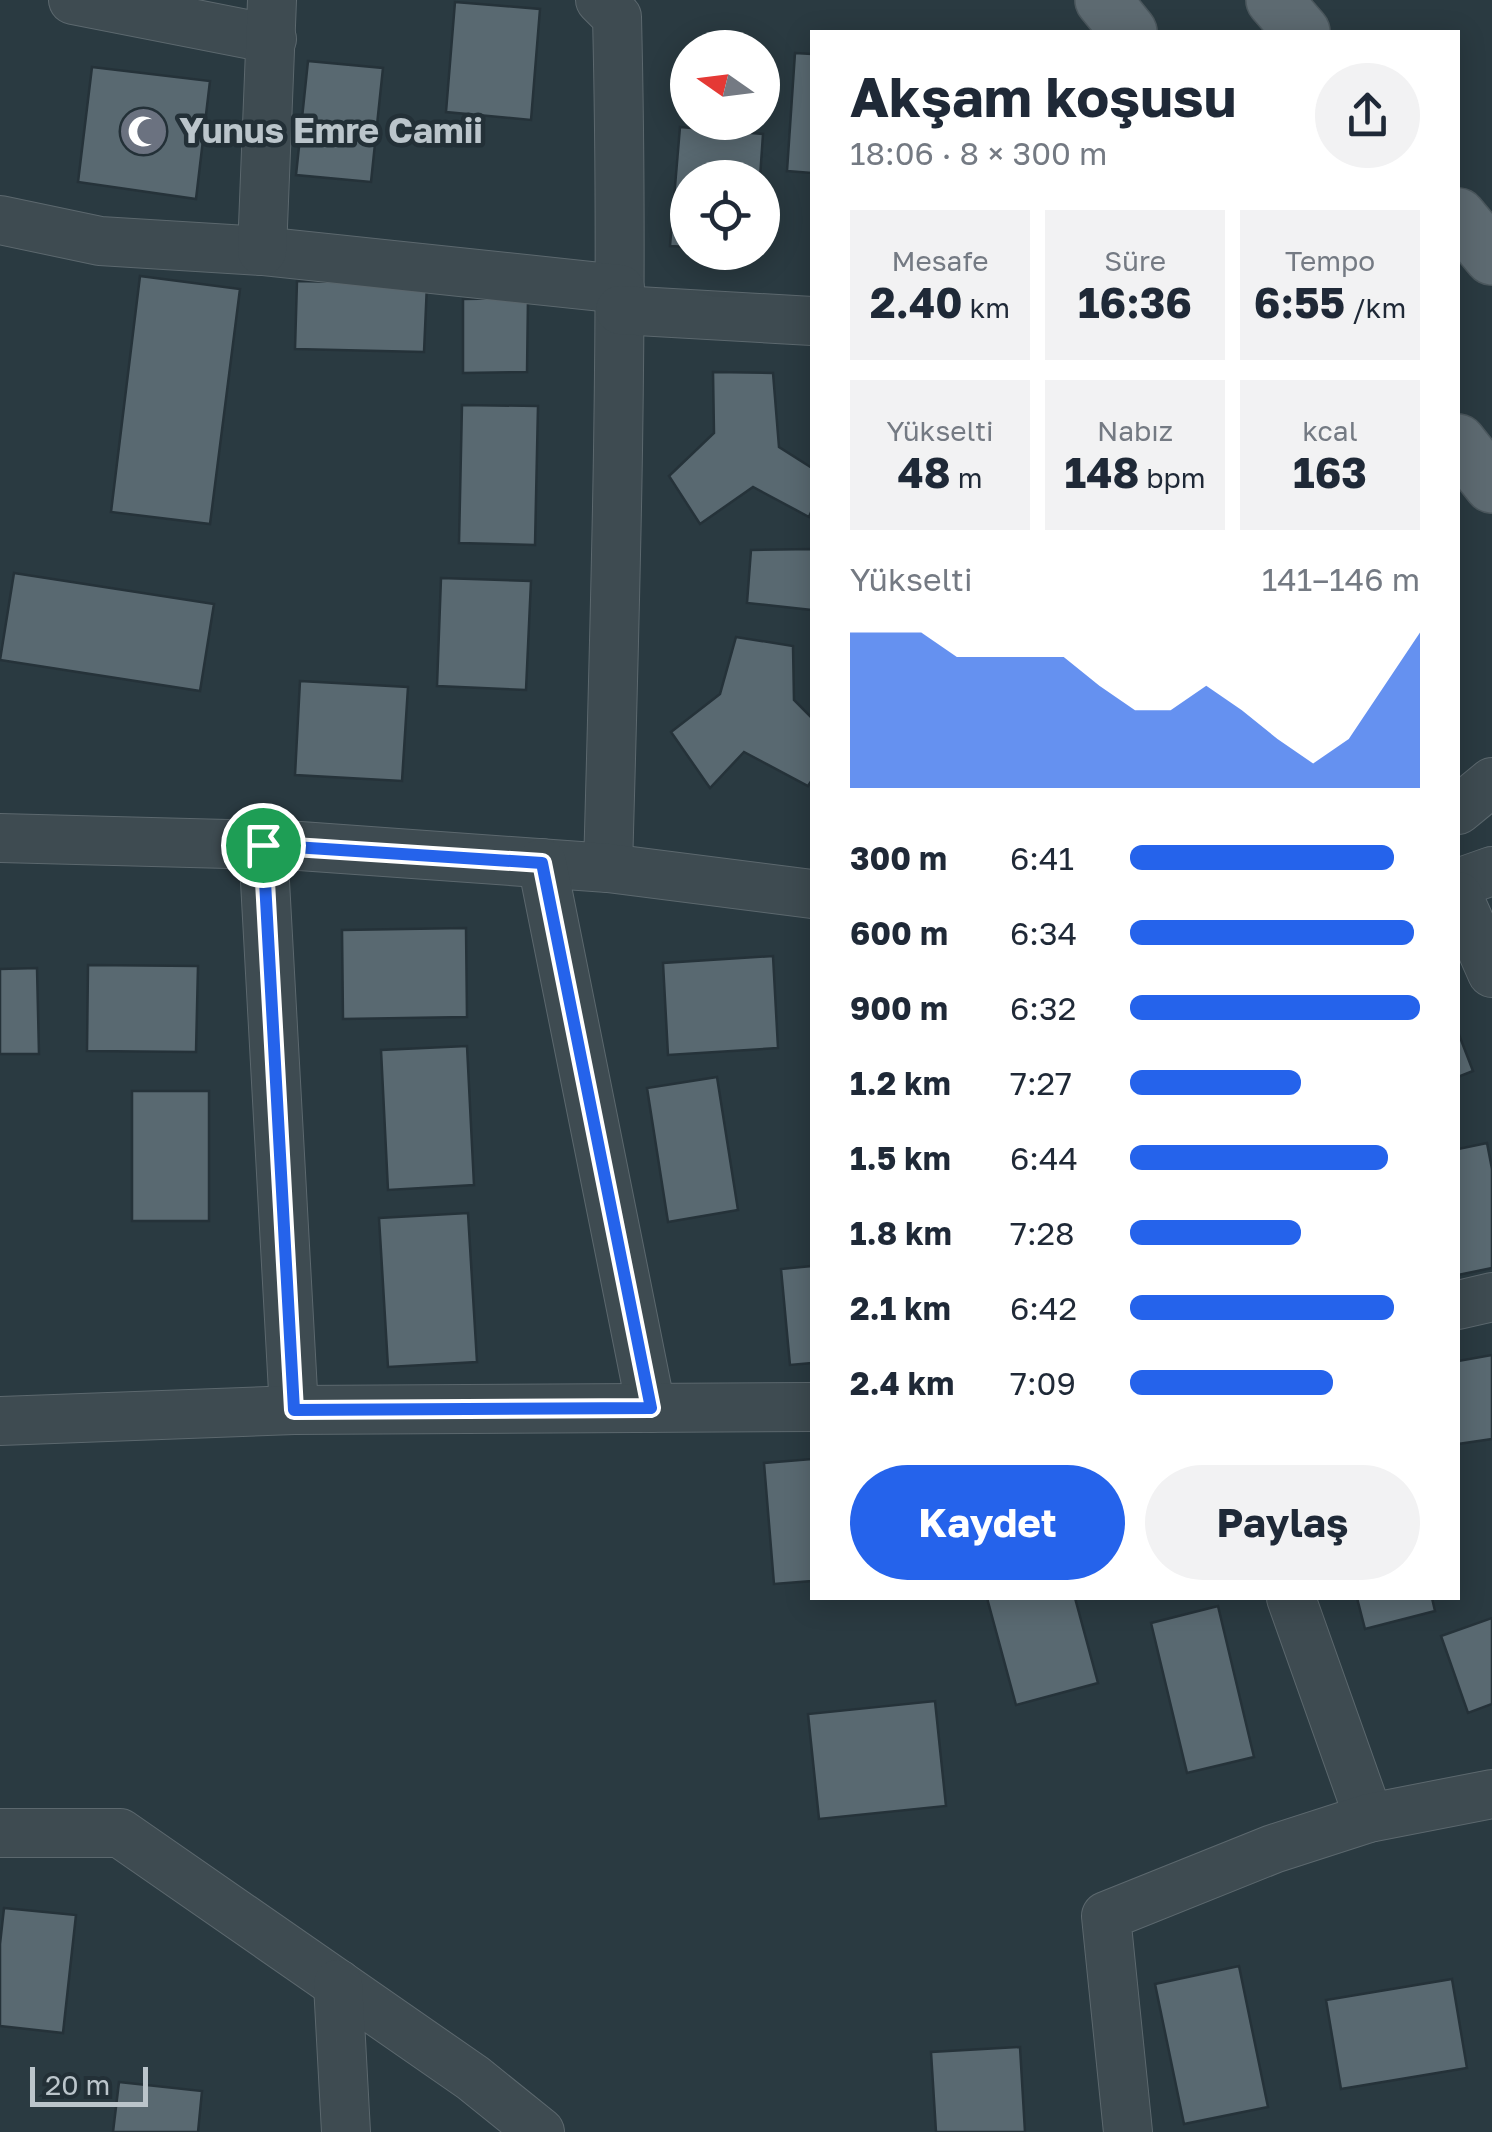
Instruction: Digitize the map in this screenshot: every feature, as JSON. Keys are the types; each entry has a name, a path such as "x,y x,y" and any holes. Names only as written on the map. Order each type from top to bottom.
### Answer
{"main road":[{"path":"1104,0 1128,30"},
{"path":"1274,0 1300,30"},
{"path":"1460,218 1492,257"},
{"path":"1460,445 1492,485"}],"street":[{"path":"73,0 272,20 262,251"},
{"path":"600,0 617,17 621,185 617,561 608,868"},
{"path":"0,220 100,241 262,251 620,300 810,321"},
{"path":"1460,808 1492,782"},
{"path":"0,838 263,845 542,863 810,894"},
{"path":"263,845 294,1410"},
{"path":"542,863 651,1408"},
{"path":"1460,884 1492,871"},
{"path":"1460,886 1492,897"},
{"path":"1460,901 1492,974"},
{"path":"1460,1305 1492,1297"},
{"path":"0,1421 294,1410 810,1407"},
{"path":"1291,1600 1369,1818"},
{"path":"1128,2132 1106,1916 1274,1849 1369,1818 1492,1794"},
{"path":"0,1833 120,1834 473,2078 540,2132"},
{"path":"338,1984 346,2132"}],"building":[{"path":"455,2 540,9 531,120 446,112"},
{"path":"795,53 810,54 810,173 787,171"},
{"path":"308,61 383,68 371,182 296,175"},
{"name":"Yunus Emre Camii","path":"92,67 210,81 196,199 78,182"},
{"path":"679,140 763,140 761,160 677,160"},
{"path":"140,276 240,289 210,524 111,512"},
{"path":"297,281 427,284 424,352 295,349"},
{"path":"528,298 527,372 463,373 463,299"},
{"path":"713,372 773,373 779,447 810,467 809,517 753,487 700,524 669,476 714,433"},
{"path":"462,405 538,406 535,545 459,543"},
{"path":"810,549 810,610 747,603 751,550"},
{"path":"14,573 214,604 200,691 0,660"},
{"path":"441,578 531,581 526,690 437,686"},
{"path":"736,637 793,646 794,700 810,716 808,786 744,752 710,788 671,732 720,694"},
{"path":"300,681 408,687 402,781 295,775"},
{"path":"466,928 467,1017 343,1019 342,930"},
{"path":"773,956 778,1048 668,1055 663,963"},
{"path":"88,965 198,966 196,1052 87,1051"},
{"path":"37,968 39,1054 0,1054 0,969"},
{"path":"1460,1037 1473,1071 1460,1076"},
{"path":"467,1046 474,1185 388,1190 381,1050"},
{"path":"717,1077 738,1210 668,1222 647,1088"},
{"path":"132,1091 209,1091 209,1221 132,1221"},
{"path":"1487,1143 1492,1169 1492,1268 1460,1275 1460,1149"},
{"path":"468,1213 477,1362 388,1367 379,1218"},
{"path":"810,1266 810,1363 790,1365 781,1269"},
{"path":"1492,1355 1492,1439 1460,1444 1460,1361"},
{"path":"810,1459 810,1581 774,1584 764,1463"},
{"path":"988,1600 1076,1600 1098,1683 1016,1705"},
{"path":"1358,1600 1432,1600 1435,1611 1365,1629"},
{"path":"1218,1606 1254,1757 1187,1773 1151,1623"},
{"path":"1492,1618 1492,1704 1468,1713 1441,1636"},
{"path":"935,1701 946,1806 819,1819 808,1714"},
{"path":"4,1908 76,1915 63,2033 0,2026"},
{"path":"1239,1966 1268,2107 1184,2124 1155,1984"},
{"path":"1452,1979 1467,2068 1341,2089 1326,2000"},
{"path":"1020,2047 1025,2132 936,2132 931,2052"},
{"path":"119,2082 202,2091 198,2132 113,2132"}],"place":[{"name":"Yunus Emre Camii","path":"144,131"}],"route":[{"path":"263,845 542,863 651,1408 294,1410 263,845"}]}
